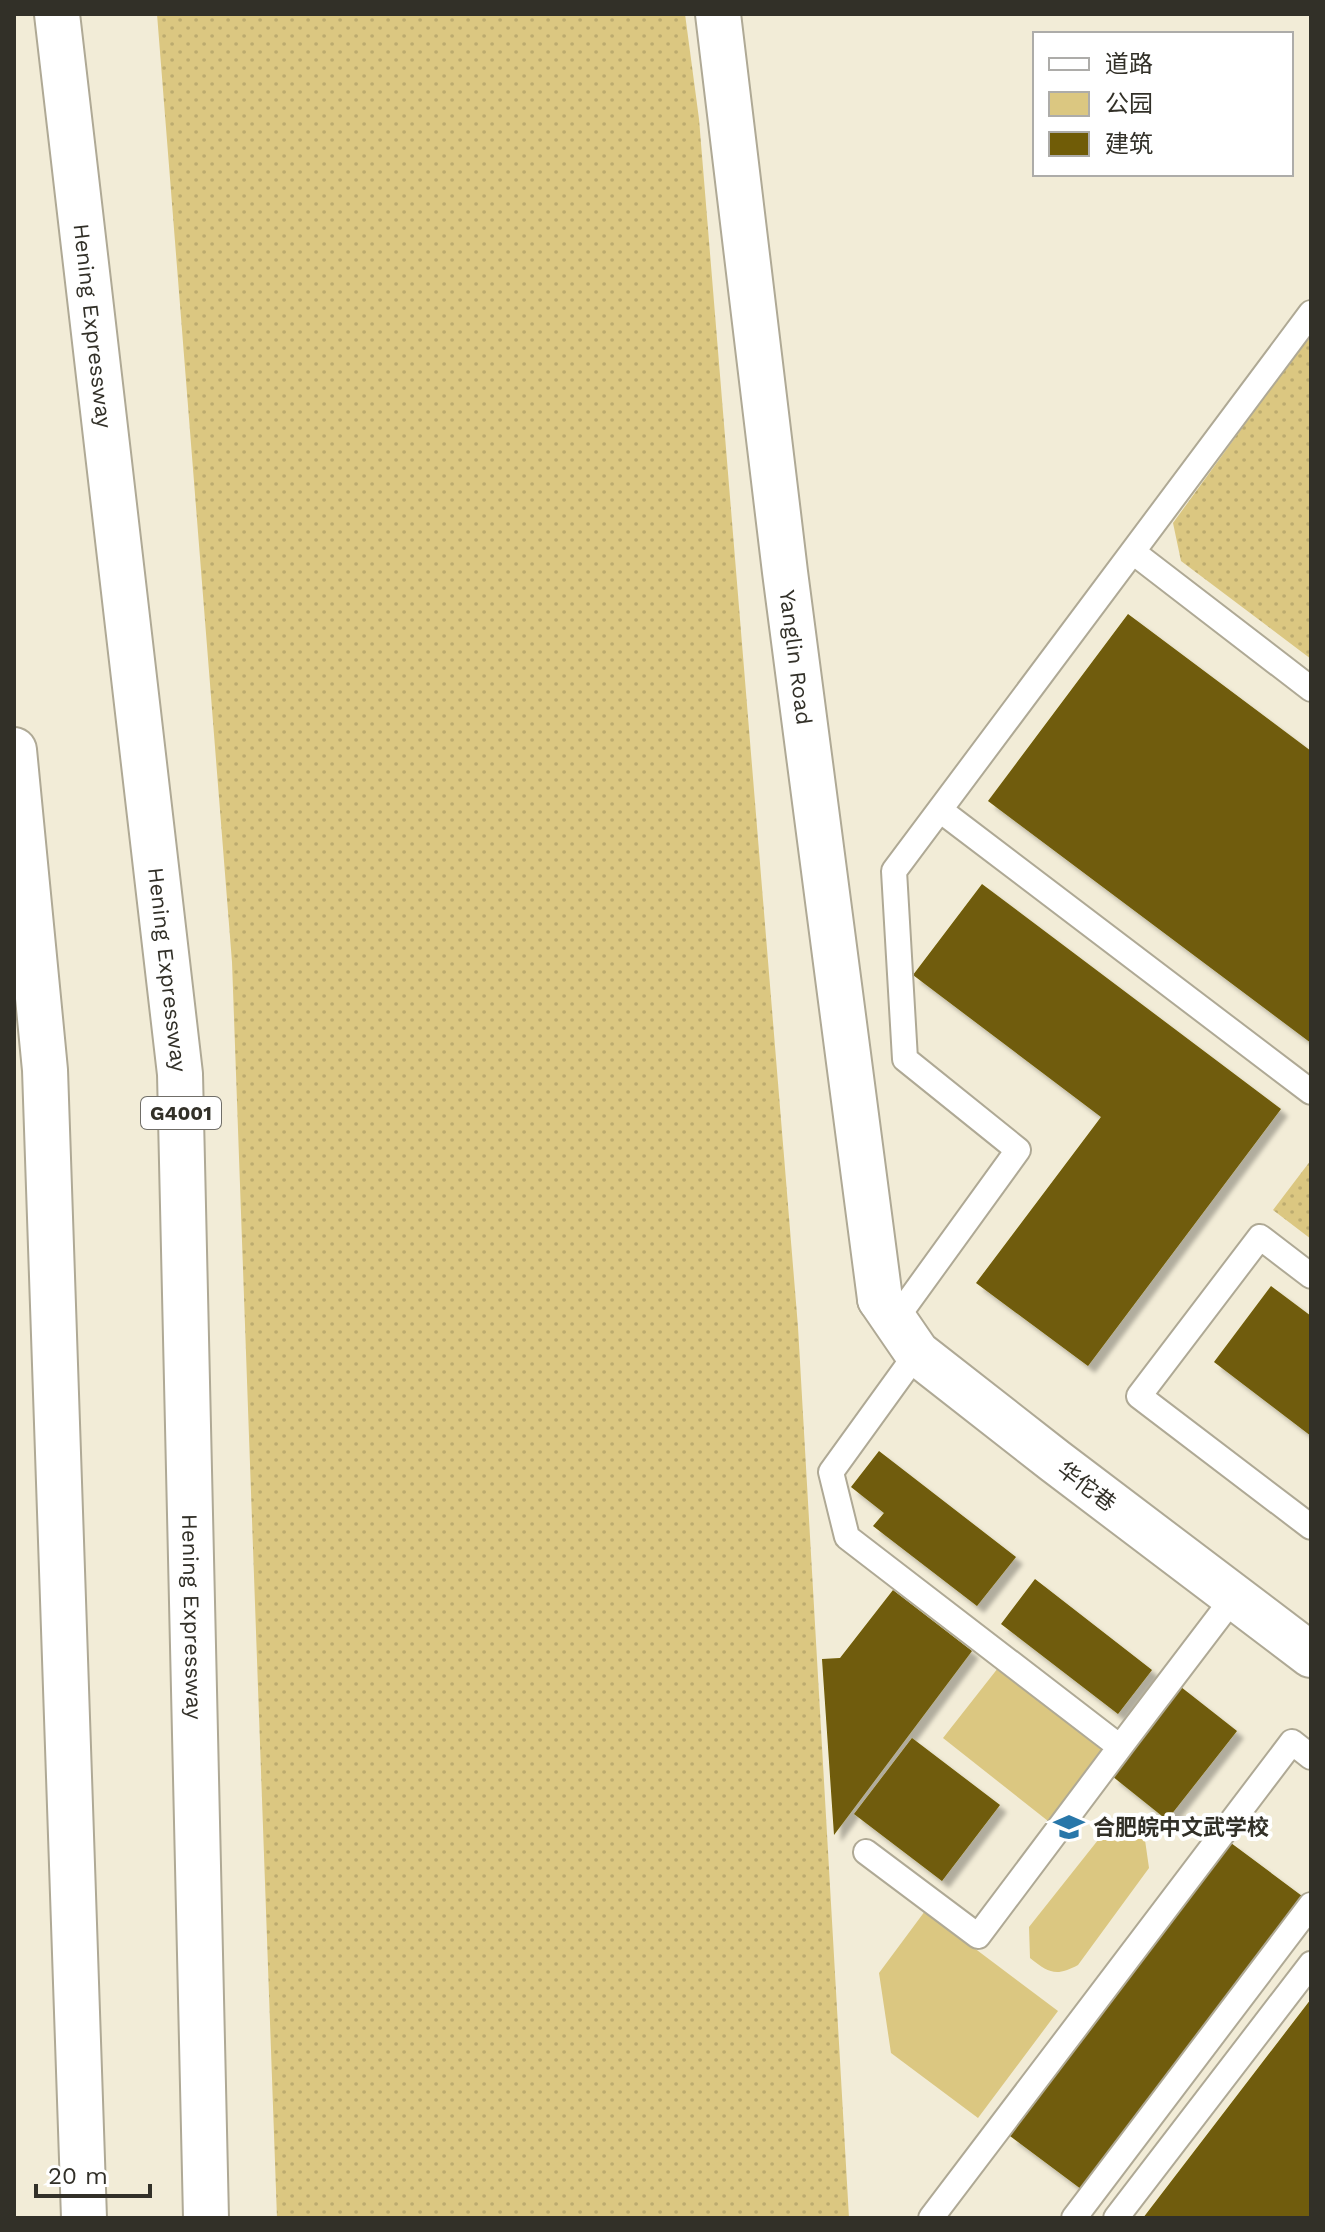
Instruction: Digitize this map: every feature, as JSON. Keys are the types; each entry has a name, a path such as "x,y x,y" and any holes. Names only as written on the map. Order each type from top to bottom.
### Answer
{"main road":[{"name":"Hening Expressway","path":"57,14 180,1074 206,2218"},
{"name":"Yanglin Road","path":"718,14 785,572 898,1324"},
{"path":"14,750 45,1070 84,2218"},
{"name":"华佗巷","path":"898,1324 1055,1461 1311,1655"}],"lane":[{"path":"1120,1747 847,1537 831,1472 898,1324 1018,1150 905,1059 894,871 1311,313"},
{"path":"1133,552 1311,689"},
{"path":"940,810 1311,1092"},
{"path":"1311,1276 1260,1237 1139,1396 1311,1527"},
{"path":"866,1852 978,1936 1234,1597"},
{"path":"931,2218 1292,1742 1311,1757"},
{"path":"1074,2218 1311,1905"},
{"path":"1116,2218 1311,1964"}],"green space":[{"path":"157,14 685,14 699,119 798,1327 849,2218 277,2218 232,962"},
{"path":"1311,333 1311,659 1181,561 1173,523"},
{"path":"1311,1160 1311,1239 1273,1210"},
{"path":"998,1668 1103,1751 1048,1821 943,1738"},
{"path":"1130,1828 1145,1840 1149,1868 1078,1965 1058,1972 1042,1967 1030,1958 1029,1927 1102,1835 1116,1829"},
{"path":"925,1911 1058,2011 978,2118 891,2053 879,1973"}],"building":[{"path":"1128,614 1311,751 1311,1043 988,801"},
{"path":"982,884 1281,1109 1088,1366 976,1283 1101,1117 913,975"},
{"path":"1271,1286 1311,1316 1311,1436 1214,1362"},
{"path":"879,1451 1016,1557 977,1606 873,1526 884,1513 851,1487"},
{"path":"1035,1579 1152,1670 1118,1714 1001,1624"},
{"path":"893,1590 972,1651 834,1835 822,1659 840,1658"},
{"path":"1181,1687 1237,1731 1167,1820 1112,1776"},
{"path":"912,1738 1000,1805 942,1881 854,1814"},
{"path":"1231,1843 1302,1896 1081,2189 1010,2136"},
{"path":"1311,1999 1311,2218 1143,2218"}],"place":[{"name":"合肥皖中文武学校","path":"1069,1827"}]}
